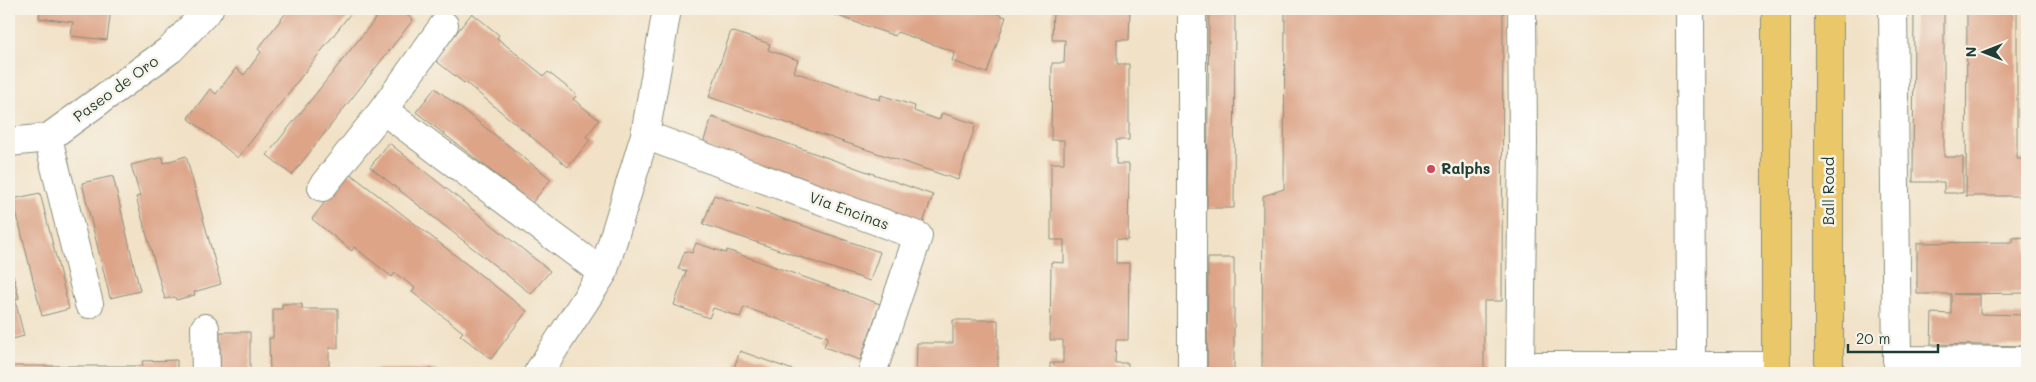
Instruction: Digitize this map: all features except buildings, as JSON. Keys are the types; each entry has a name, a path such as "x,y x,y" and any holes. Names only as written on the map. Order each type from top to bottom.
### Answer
{"main road":[{"path":"1776,9 1776,370"},
{"name":"Ball Road","path":"1829,373 1830,9"}],"street":[{"name":"Paseo de Oro","path":"48,138 171,49 209,9"},
{"path":"538,373 602,274 645,135 667,9"},
{"path":"1192,9 1192,373"},
{"path":"1522,9 1523,143 1520,369 1691,366 1776,370"},
{"path":"1690,9 1691,366"},
{"path":"1893,9 1897,360 2027,361"},
{"path":"322,187 383,110 444,25"},
{"path":"383,110 602,274"},
{"name":"Via Encinas","path":"645,135 918,236 872,373"},
{"path":"9,142 48,138 89,304"},
{"path":"205,328 206,373"}],"place":[{"name":"Ralphs","path":"1431,169"}]}
